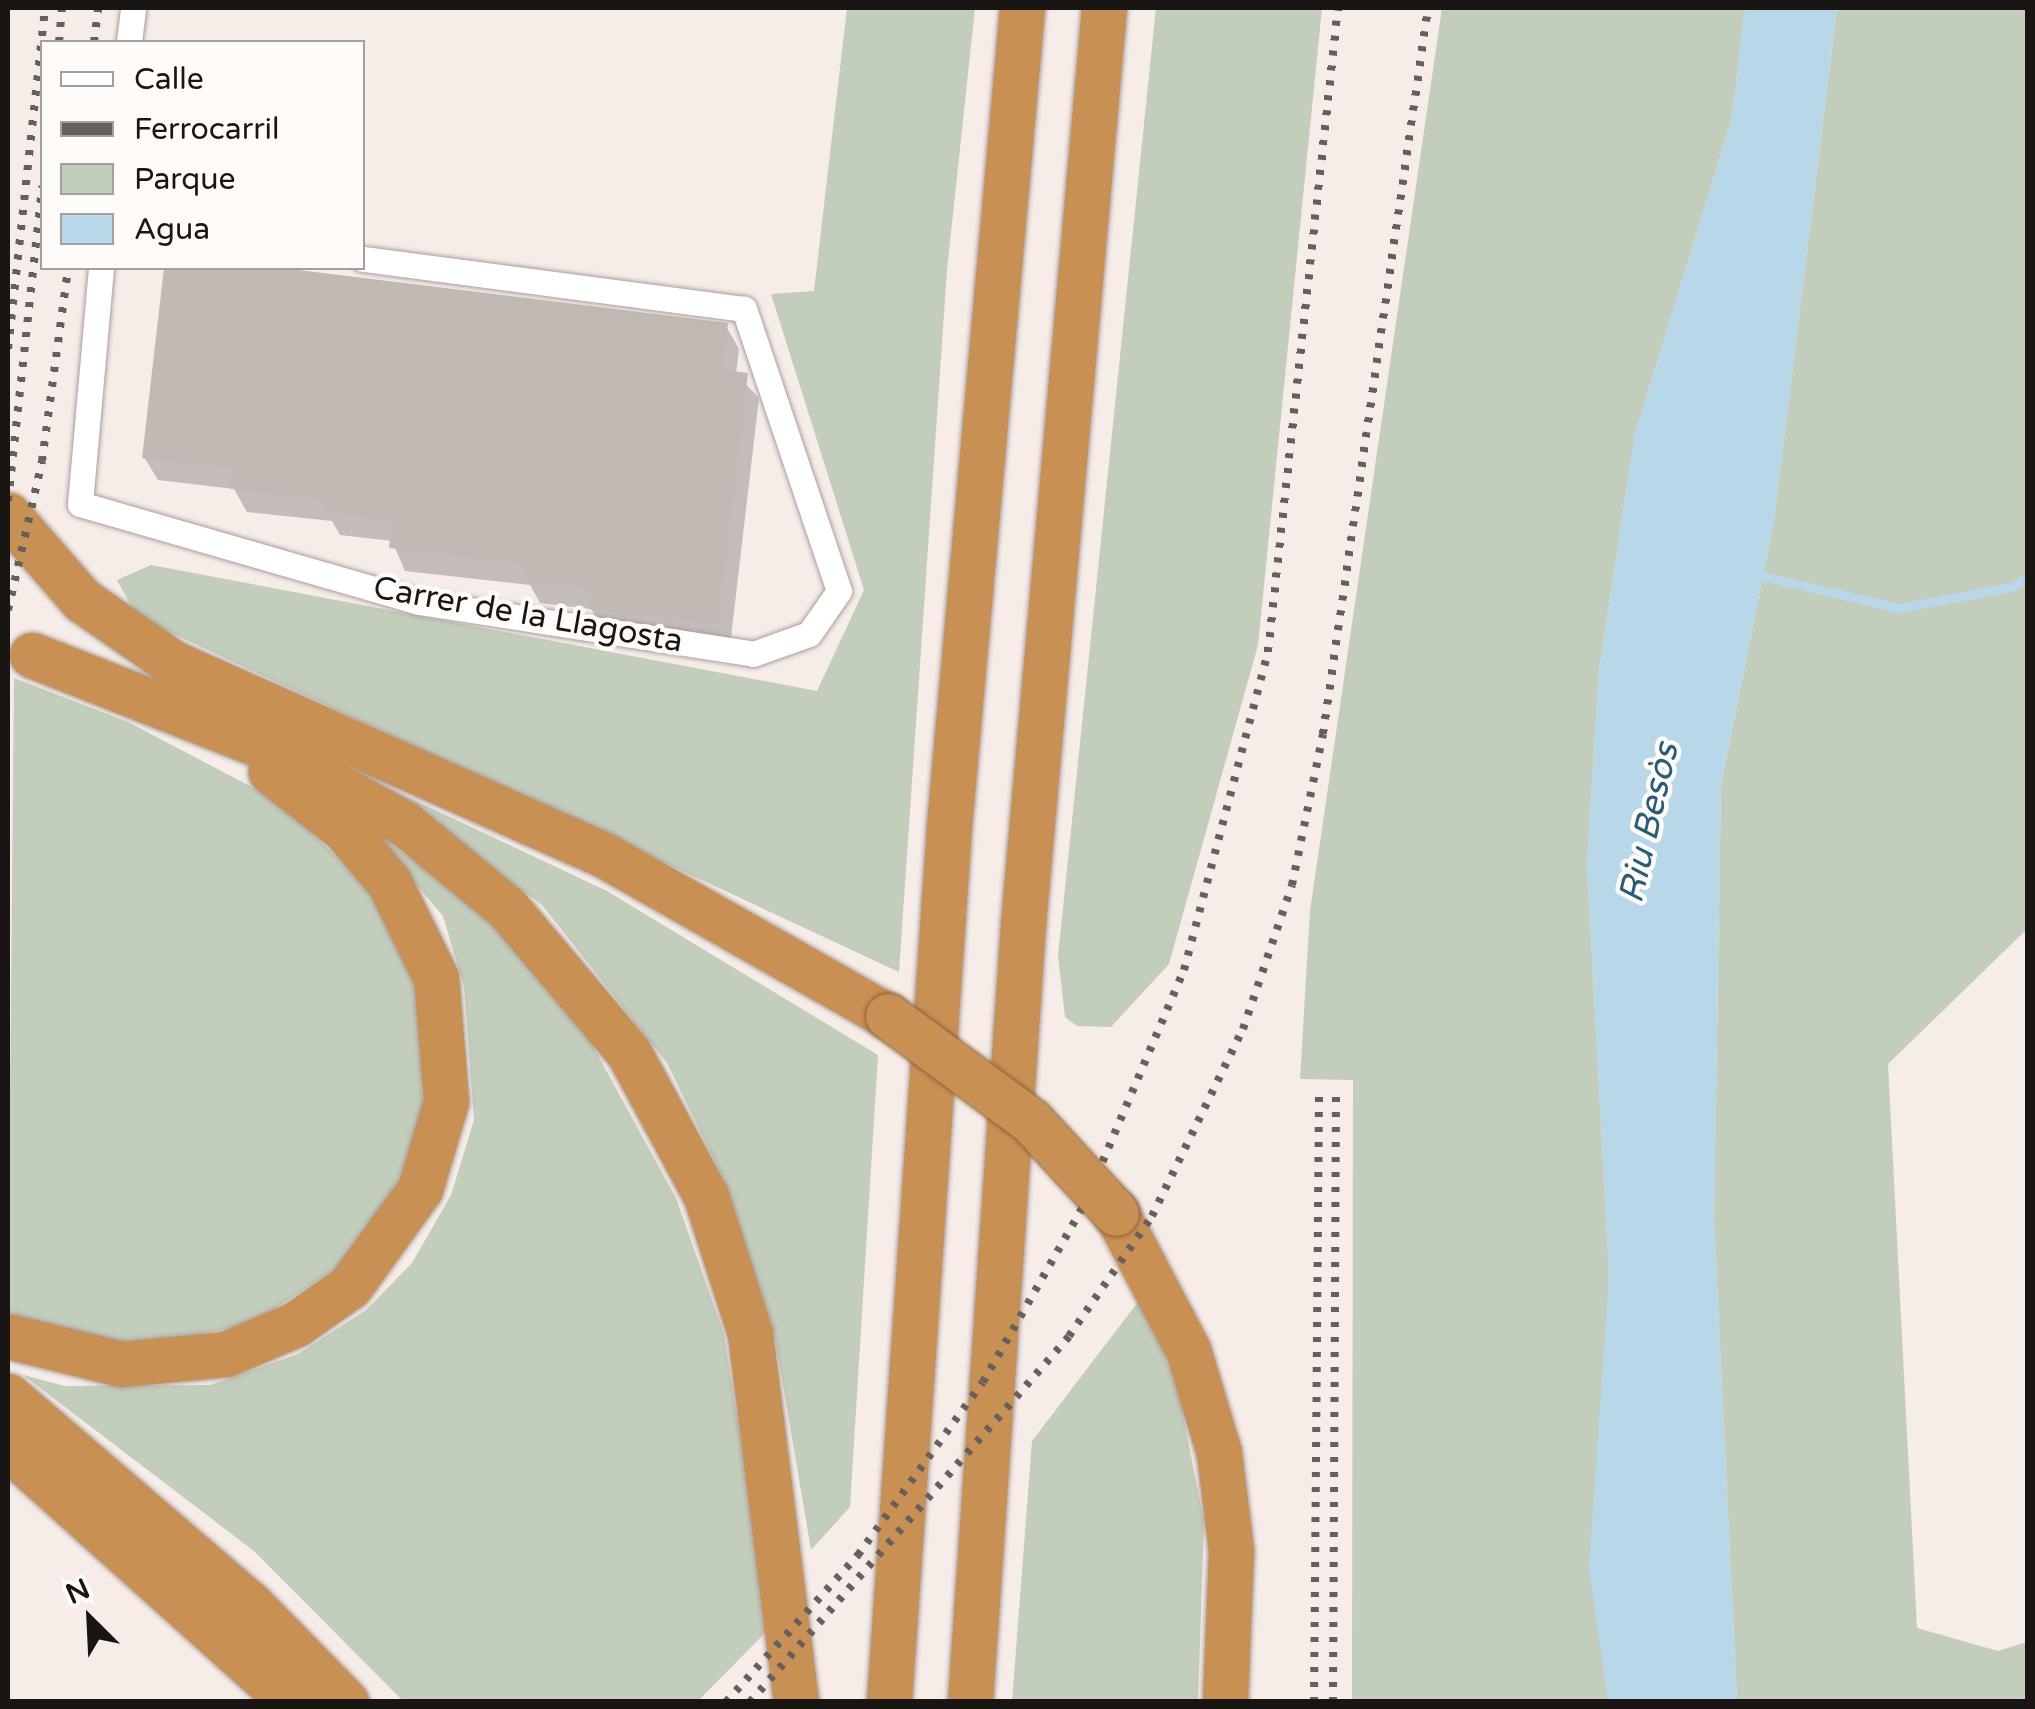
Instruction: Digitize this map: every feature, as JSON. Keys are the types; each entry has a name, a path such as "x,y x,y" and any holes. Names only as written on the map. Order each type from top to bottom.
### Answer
{"highway":[{"path":"889,1702 950,806 1022,8"},
{"path":"970,1702 1023,924 1104,8"},
{"path":"8,515 60,580 134,640 260,705 606,856 888,1016 1031,1122 1116,1213 1188,1350 1218,1452 1232,1551 1225,1702"},
{"path":"32,655 314,770 445,852 545,947 629,1054 706,1196 750,1333 796,1702"},
{"path":"8,1336 79,1358 158,1364 266,1338 371,1266 406,1217 440,1130 443,1005 389,882 320,808 143,699"},
{"path":"8,1396 248,1603 346,1702"},
{"path":"8,1448 110,1534 291,1702"},
{"path":"8,1475 110,1534"}],"street":[{"path":"129,40 133,8"},
{"name":"Carrer de la Llagosta","path":"102,270 80,504 419,602 754,654 809,634 840,590 744,309 365,259"}],"green space":[{"path":"847,8 975,8 947,270 899,972 137,617 117,580 151,565 817,691 864,590 771,294 814,291"},
{"path":"1156,8 1322,8 1258,645 1169,964 1111,1027 1077,1026 1065,1017 1058,956"},
{"path":"1442,8 1745,8 1732,118 1635,434 1599,670 1587,864 1609,1273 1596,1602 1608,1701 1352,1701 1353,1080 1300,1079 1310,911"},
{"path":"1837,8 2027,8 2027,929 1888,1064 1917,1628 1998,1651 2027,1642 2027,1701 1737,1701 1714,1220 1721,784 1774,520"},
{"path":"14,678 128,722 280,802 367,886 417,983 423,1107 404,1172 341,1265 253,1323 148,1346 89,1341 8,1312"},
{"path":"382,785 607,891 878,1055 850,1507 811,1550 774,1332 721,1174 667,1063 542,905"},
{"path":"364,823 482,914 577,1017 676,1198 724,1334 770,1628 698,1701 403,1701 254,1551 23,1375 65,1386 210,1385 298,1354 366,1310 412,1263 451,1195 474,1120 464,987 443,916"},
{"path":"1144,1294 1180,1400 1204,1522 1198,1701 1012,1702 1032,1441"}],"water":[{"name":"Riu Besòs","path":"1745,8 1837,8 1774,520 1721,783 1714,1220 1737,1701 1608,1701 1589,1568 1609,1273 1587,864 1599,670 1635,434 1732,118"}],"building":[{"path":"164,270 298,270 728,323 722,370 748,373 718,624 588,609 591,588 524,581 526,564 389,548 392,520 324,512 326,500 231,489 233,468 142,458"}],"waterway":[{"path":"1754,574 1899,608 2011,587 2028,576"},
{"path":"2020,1702 2028,1699"}],"railway":[{"path":"42,40 45,8"},
{"path":"59,40 62,8"},
{"path":"94,40 98,8"},
{"path":"726,1702 858,1555 983,1382 1085,1203 1184,970 1268,652 1338,8"},
{"path":"750,1702 1069,1336 1152,1216 1243,1029 1292,885 1323,734 1428,8"},
{"path":"8,349 40,54"},
{"path":"8,501 40,205"},
{"path":"8,610 42,461 68,270"},
{"path":"1314,1702 1319,1087"},
{"path":"1333,1702 1336,1090"}]}
